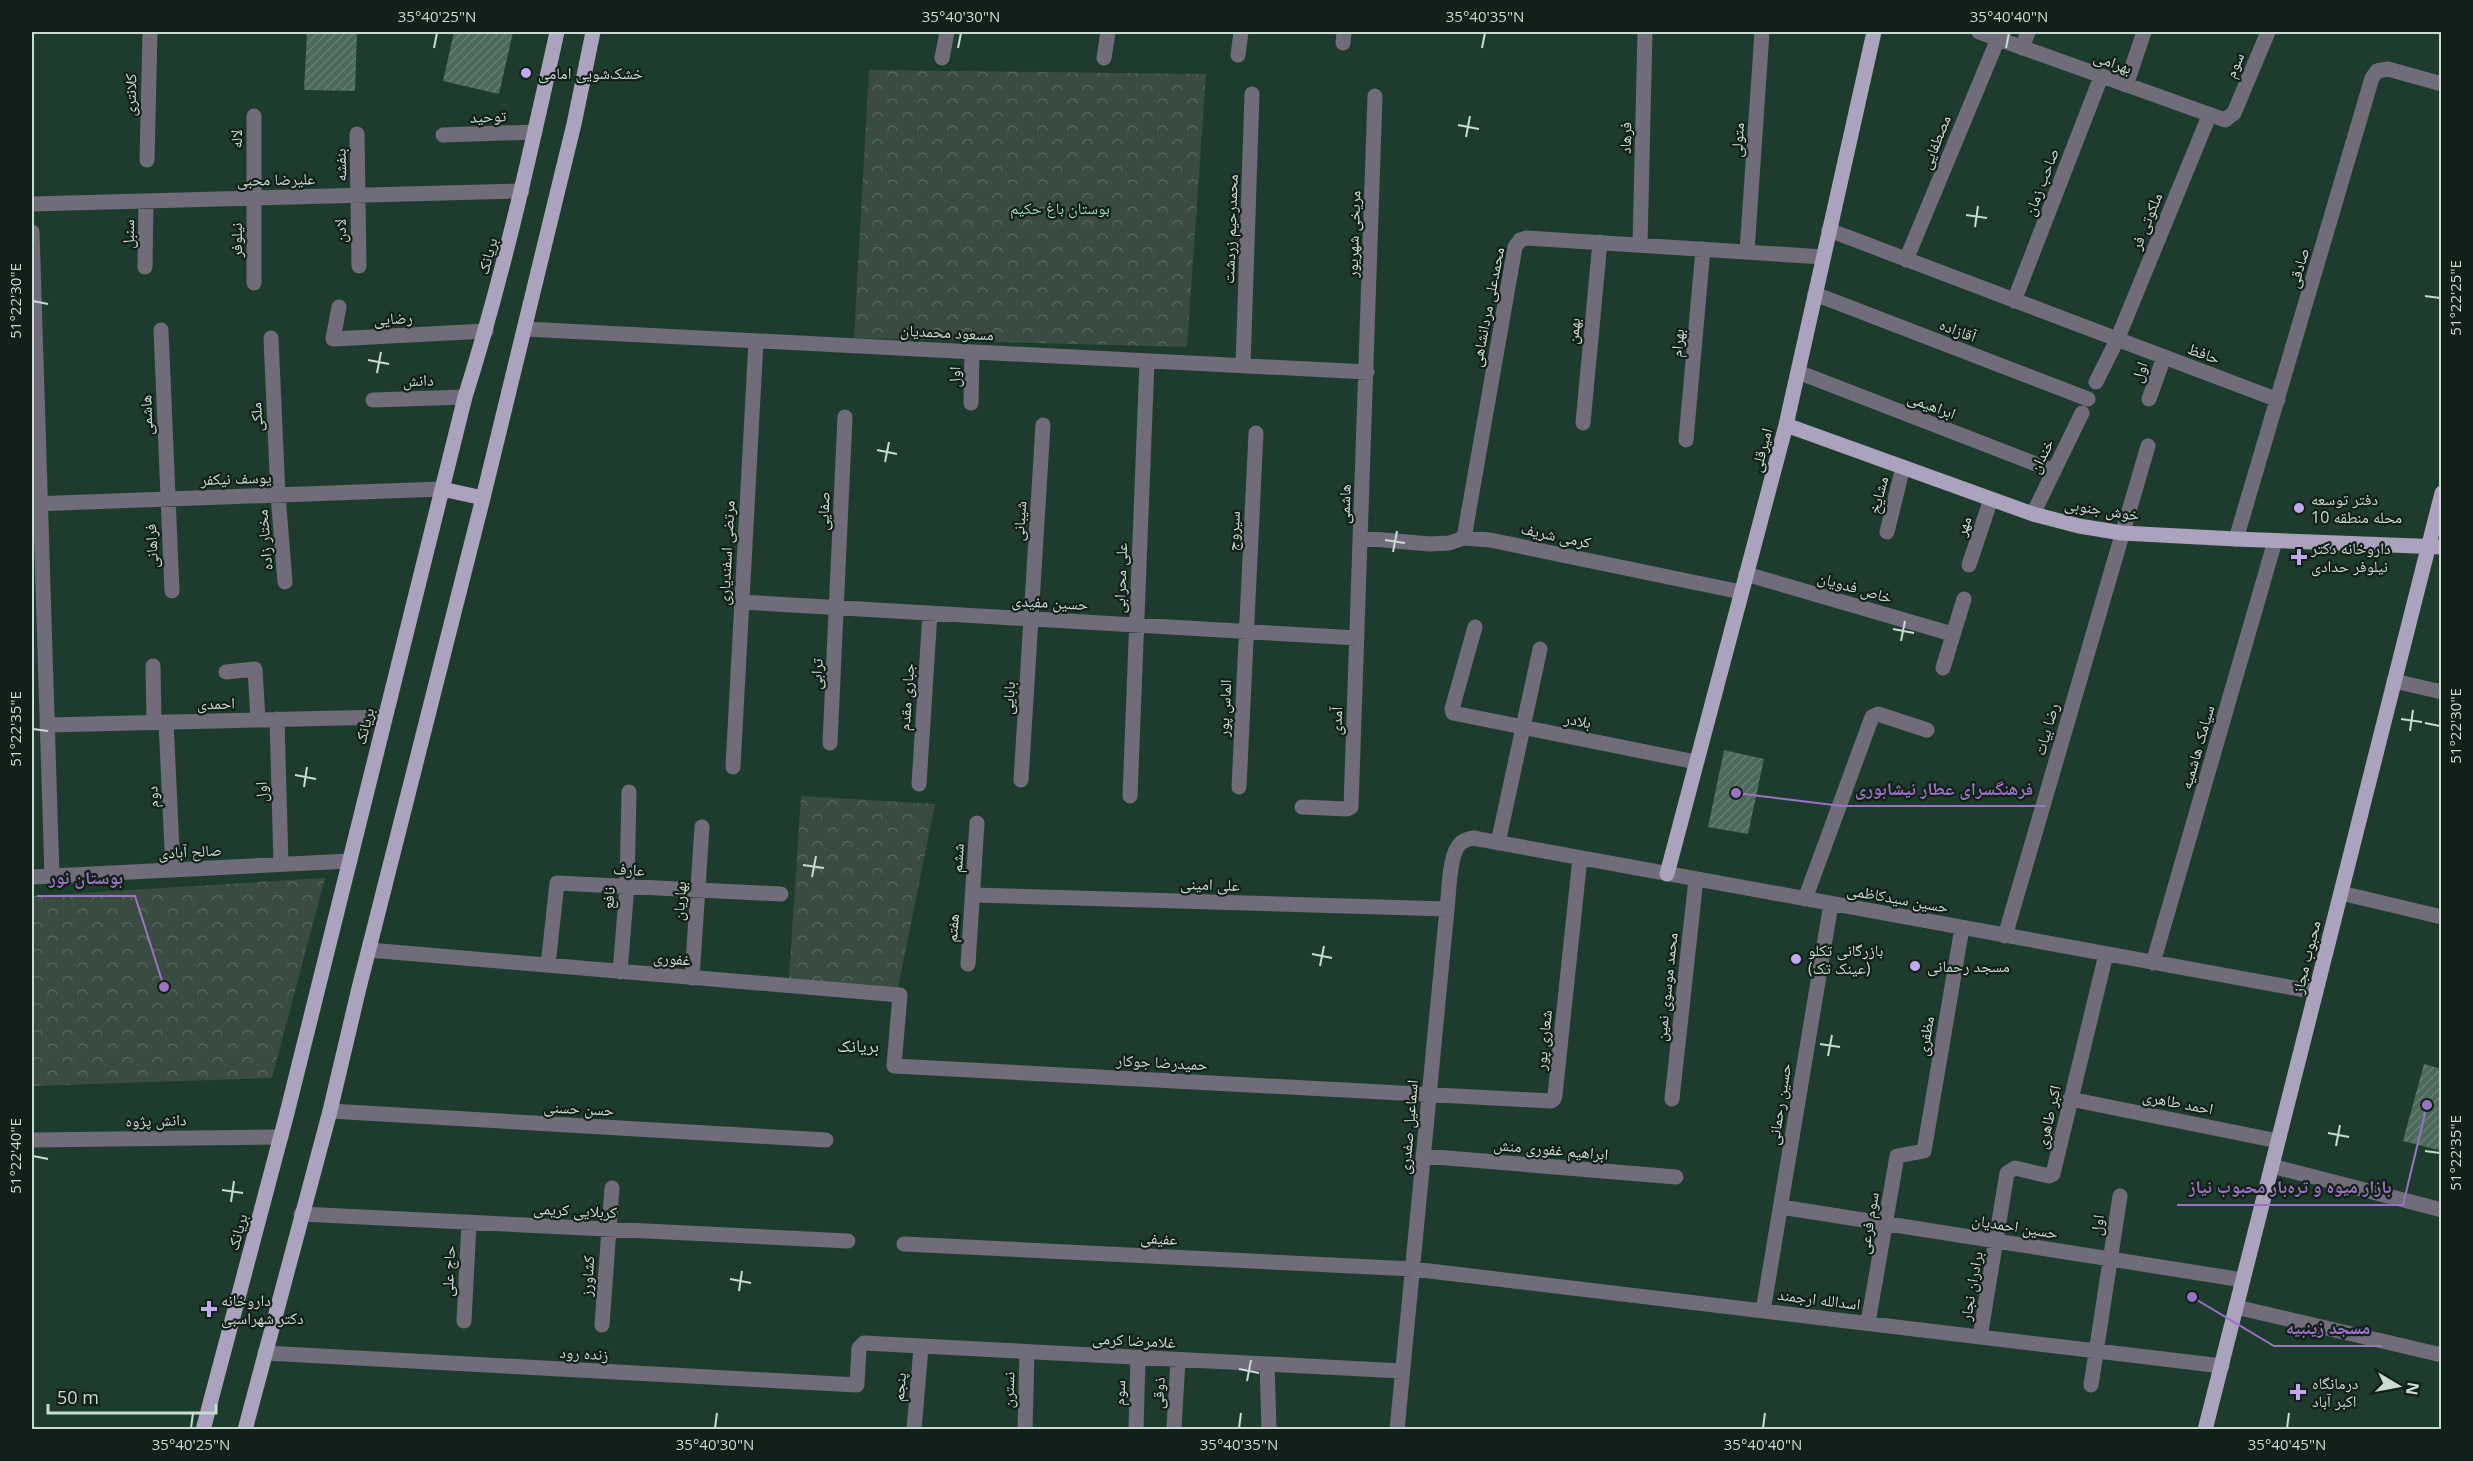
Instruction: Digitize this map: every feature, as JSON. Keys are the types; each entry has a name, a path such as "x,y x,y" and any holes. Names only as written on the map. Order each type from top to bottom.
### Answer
{"main road":[{"name":"بریانک","path":"203,1430 280,1137 465,397 486,331 522,191 557,32"},
{"path":"246,1430 301,1214 330,1111 525,329 574,124 593,32"},
{"name":"امیرقلی","path":"1667,874 1786,425 1874,32"},
{"name":"خوش جنوبی","path":"1786,425 2033,514 2079,526 2122,533 2236,540 2435,547"},
{"path":"442,489 483,498"},
{"name":"محبوب مجاز","path":"2205,1430 2394,681 2435,547 2442,492"}],"street":[{"name":"کلانتری","path":"147,160 150,32"},
{"path":"942,58 947,32"},
{"path":"1104,58 1108,32"},
{"path":"1238,55 1241,32"},
{"name":"فرهاد","path":"1640,245 1645,32"},
{"name":"متولی","path":"1747,251 1762,32"},
{"name":"بهرامی","path":"1979,32 2209,116 2225,120 2234,112"},
{"path":"2022,48 2028,32"},
{"path":"2126,85 2144,32"},
{"name":"سوم","path":"2234,112 2268,32"},
{"name":"مصطفایی","path":"1906,260 1998,39"},
{"name":"صادقی","path":"2236,540 2372,78 2378,71 2388,69 2442,84"},
{"name":"صاحب زمان","path":"2014,301 2102,76"},
{"name":"محمدرحیم زردشت","path":"1243,366 1252,94"},
{"name":"مریخی شهریور","path":"1367,372 1375,96"},
{"name":"لاله","path":"254,116 254,198"},
{"name":"ملکوتی فر","path":"2117,340 2209,116"},
{"name":"توحید","path":"443,135 535,132"},
{"name":"بنفشه","path":"357,134 358,195"},
{"name":"علیرضا محبی","path":"32,204 522,191"},
{"name":"لادن","path":"358,195 359,266"},
{"name":"نیلوفر","path":"254,198 254,283"},
{"name":"سنبل","path":"145,267 147,201"},
{"path":"1829,230 2117,340 2096,382"},
{"path":"32,232 36,504 48,725 52,876"},
{"name":"محمدعلی مردانشاهی","path":"1464,538 1515,247 1520,240 1527,238 1599,242 1823,257"},
{"name":"بهمن","path":"1583,423 1599,242"},
{"name":"بهرام","path":"1686,440 1703,249"},
{"name":"آقازاده","path":"1815,294 2085,406"},
{"name":"رضایی","path":"339,308 333,339 486,331"},
{"name":"مسعود محمدیان","path":"525,329 1367,372"},
{"name":"هاشمی","path":"161,330 166,499"},
{"name":"ملکی","path":"271,338 278,495"},
{"name":"حافظ","path":"2117,340 2278,400"},
{"name":"مرتضی اسفندیاری","path":"733,767 756,341"},
{"name":"اول","path":"971,403 972,352"},
{"name":"اول","path":"2149,399 2164,357"},
{"name":"علی محرابی","path":"1130,796 1147,361"},
{"name":"هاشمی","path":"1357,638 1367,372"},
{"name":"ابراهیمی","path":"1798,372 2054,471"},
{"name":"دانش","path":"373,400 465,397"},
{"name":"خندان","path":"2033,514 2085,406"},
{"name":"صفایی","path":"837,608 845,417"},
{"name":"شیبانی","path":"1031,619 1043,425"},
{"name":"سیروج","path":"1246,631 1257,433"},
{"name":"رضا بیات","path":"2005,936 2148,446"},
{"name":"مشایخ","path":"1887,531 1903,467"},
{"name":"یوسف نیکفر","path":"36,504 442,489"},
{"name":"مختار زاده","path":"278,495 285,582"},
{"name":"فراهانی","path":"166,499 172,591"},
{"name":"مهر","path":"1969,565 1991,499"},
{"name":"کرمی شریف","path":"1361,538 1430,544 1449,543 1464,538 1490,540 1741,592"},
{"name":"سیامک هاشمیه","path":"2153,963 2275,542"},
{"name":"خاص فدویان","path":"1746,573 1953,634"},
{"path":"1942,668 1964,599"},
{"name":"حسین مفیدی","path":"741,602 1357,638"},
{"name":"ترابی","path":"830,743 837,608"},
{"name":"جباری مقدم","path":"919,784 930,613"},
{"name":"بابایی","path":"1021,780 1031,619"},
{"name":"بلادر","path":"1475,627 1452,709 1454,713 1696,762"},
{"name":"الماس پور","path":"1239,787 1246,631"},
{"name":"آمدی","path":"1302,807 1347,809 1351,807 1357,638"},
{"path":"1498,843 1540,650"},
{"name":"دوم","path":"153,666 173,870"},
{"path":"226,672 255,669 258,720"},
{"path":"2394,681 2442,692"},
{"path":"1805,899 1872,717 1878,714 1927,730"},
{"name":"احمدی","path":"48,725 385,717"},
{"name":"اول","path":"277,719 281,864"},
{"name":"نافع","path":"620,972 627,886 629,792"},
{"name":"ششم","path":"972,895 977,823"},
{"name":"بهاریان","path":"692,978 702,827"},
{"name":"حسین سیدکاظمی","path":"1473,838 2316,992"},
{"name":"اسماعیل صفدری","path":"1397,1430 1454,852 1459,844 1473,838"},
{"name":"شعاری پور","path":"1429,1093 1554,1099 1580,858"},
{"name":"صالح آبادی","path":"32,877 350,861"},
{"name":"محمد موسوی نمین","path":"1672,1099 1696,879"},
{"name":"عارف","path":"549,965 557,883 782,894"},
{"path":"2341,893 2442,917"},
{"name":"علی امینی","path":"972,895 1447,909"},
{"name":"هفتم","path":"968,964 972,895"},
{"name":"حسین رحمانی","path":"1763,1311 1831,904"},
{"name":"مظفری","path":"1924,1151 1962,928"},
{"name":"غفوری","path":"369,950 900,995 894,1066"},
{"name":"اکبر طاهری","path":"1997,1241 2007,1173 2015,1168 2049,1176 2053,1174 2106,954"},
{"name":"حمیدرضا جوکار","path":"894,1066 1429,1093"},
{"name":"احمد طاهری","path":"2070,1098 2278,1141"},
{"name":"حسن حسنی","path":"330,1111 826,1140"},
{"name":"دانش پژوه","path":"32,1140 280,1137"},
{"name":"سوم فرعی","path":"1868,1323 1897,1156 1924,1151"},
{"name":"ابراهیم غفوری منش","path":"1423,1156 1676,1177"},
{"path":"2272,1166 2442,1210"},
{"path":"609,1229 612,1188"},
{"name":"اول","path":"2091,1385 2120,1196"},
{"name":"حسین احمدیان","path":"1781,1207 2243,1280"},
{"name":"کربلایی کریمی","path":"301,1214 848,1241"},
{"name":"حاج علی","path":"464,1321 469,1222"},
{"name":"کشاورز","path":"602,1325 609,1229"},
{"name":"برادران نجار","path":"1980,1336 1997,1241"},
{"name":"عفیفی","path":"904,1244 1413,1269"},
{"name":"اسدالله ارجمند","path":"1413,1269 2222,1366"},
{"path":"2236,1307 2442,1355"},
{"name":"زنده رود","path":"265,1353 857,1385 860,1348 864,1344"},
{"name":"غلامرضا کرمی","path":"864,1344 1402,1371"},
{"name":"پنجم","path":"914,1430 921,1347"},
{"name":"نسترن","path":"1024,1430 1027,1352"},
{"name":"سوم","path":"1136,1430 1138,1358"},
{"name":"ذوقی","path":"1174,1428 1178,1360"},
{"path":"1267,1364 1269,1430"}],"green space":[{"name":"بوستان باغ حکیم","path":"869,70 1206,74 1187,347 854,338"},
{"path":"801,796 935,804 898,988 789,978"},
{"path":"325,878 272,1078 32,1086 32,896"}],"building":[{"path":"307,32 357,32 355,91 304,90"},
{"path":"454,32 513,32 499,94 443,81"},
{"path":"1724,750 1764,759 1748,834 1708,827"},
{"path":"2424,1064 2442,1069 2442,1151 2403,1141"}],"place":[{"name":"خشک‌شویی امامی","path":"526,73"},
{"name":"دفتر توسعه محله منطقه 10","path":"2299,508"},
{"name":"داروخانه دکتر نیلوفر حدادی","path":"2299,557"},
{"name":"فرهنگسرای عطار نیشابوری","path":"1736,793"},
{"name":"بازرگانی تکلو (عینک تک)","path":"1796,959"},
{"name":"مسجد رحمانی","path":"1915,966"},
{"name":"بوستان نور","path":"164,987"},
{"name":"بازار میوه و تره‌بار محبوب نیاز","path":"2427,1105"},
{"name":"مسجد زینبیه","path":"2192,1297"},
{"name":"داروخانه دکتر شهراسبی","path":"209,1309"},
{"name":"درمانگاه اکبر آباد","path":"2298,1392"}],"district":[{"name":"بریانک","path":"858,1046"}]}
